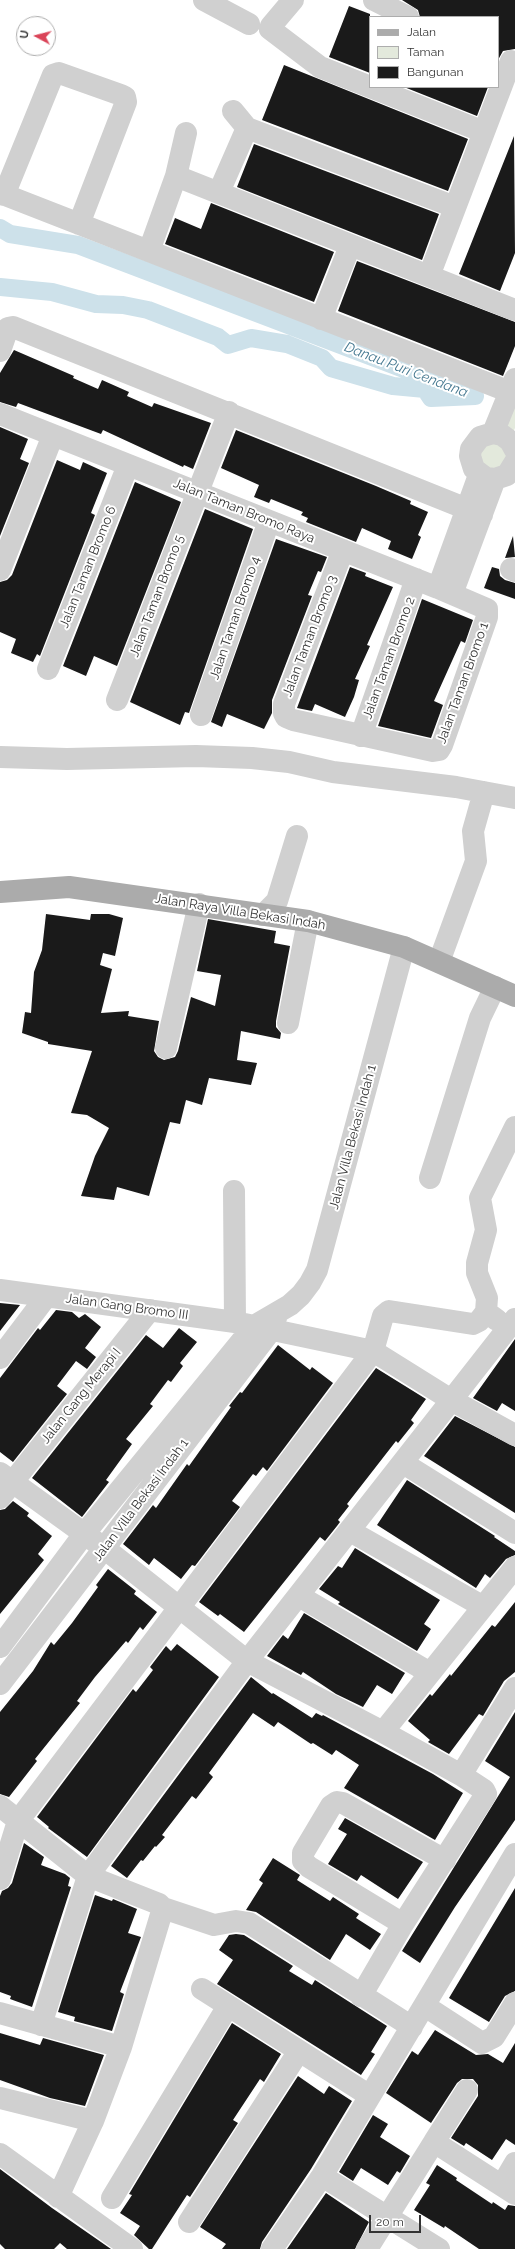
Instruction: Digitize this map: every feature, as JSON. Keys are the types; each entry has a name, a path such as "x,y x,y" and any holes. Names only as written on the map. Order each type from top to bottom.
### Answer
{"main road":[{"name":"Jalan Raya Villa Bekasi Indah","path":"0,892 69,887 199,904 308,921 404,947 515,996"}],"street":[{"path":"204,0 249,24"},
{"path":"293,0 270,29 320,67 369,86"},
{"path":"374,0 406,16"},
{"path":"499,87 508,60"},
{"path":"79,224 126,102 125,97 121,94 59,73 52,75 2,194 321,320 512,385 508,438 480,437 471,449 471,463 487,477 507,474 515,463"},
{"path":"373,88 484,132"},
{"path":"429,276 484,132 499,88"},
{"path":"233,111 247,128 455,207"},
{"path":"219,192 247,128"},
{"path":"149,251 176,176 186,133"},
{"path":"176,176 429,276 513,302"},
{"path":"321,320 350,246"},
{"path":"0,351 8,328 13,327 229,412 474,512"},
{"name":"Jalan Taman Bromo 5","path":"117,700 229,412"},
{"name":"Jalan Taman Bromo Raya","path":"0,414 416,579 487,609"},
{"path":"0,570 53,435"},
{"name":"Jalan Taman Bromo 6","path":"48,669 128,465"},
{"path":"445,591 487,477"},
{"name":"Jalan Taman Bromo 4","path":"201,715 269,521"},
{"name":"Jalan Taman Bromo 3","path":"343,550 283,710 288,719 361,736"},
{"name":"Jalan Taman Bromo 2","path":"361,736 416,579"},
{"name":"Jalan Taman Bromo 1","path":"361,736 432,751 439,750 487,617 487,609"},
{"path":"0,757 67,759 227,756 278,761 333,772 484,792 515,798"},
{"path":"439,962 476,862 473,831 484,792"},
{"path":"263,915 277,901 297,836"},
{"path":"166,1048 199,904"},
{"path":"288,1023 308,921"},
{"name":"Jalan Villa Bekasi Indah 1","path":"0,1647 84,1534 260,1322 301,1295 317,1270 404,947"},
{"path":"430,1178 480,1018 495,987"},
{"path":"0,1878 18,1822 373,1351 384,1316 389,1311 473,1324 479,1321 486,1312 487,1298 477,1273 477,1262 486,1230 480,1198 515,1126"},
{"path":"234,1191 260,1322"},
{"name":"Jalan Gang Bromo III","path":"0,1290 150,1310 260,1322 373,1351 453,1401 515,1435"},
{"path":"0,1358 46,1297"},
{"name":"Jalan Gang Merapi I","path":"4,1484 150,1310"},
{"path":"41,2025 88,1876 247,1661 453,1401 513,1322 486,1312"},
{"name":"Jalan Villa Bekasi Indah 1","path":"0,1684 104,1548 260,1322"},
{"path":"403,1464 515,1533"},
{"path":"4,1484 104,1548 247,1661 383,1732 461,1775 484,1790 486,1794 404,1924 361,1996"},
{"path":"350,1531 482,1606"},
{"path":"383,1732 482,1606 515,1567"},
{"path":"299,1596 430,1673"},
{"path":"461,1775 515,1688"},
{"path":"404,1924 309,1867 303,1861 303,1853 331,1806 337,1802 344,1803 445,1860"},
{"path":"0,1806 18,1822 88,1876 159,1904 163,1908 214,1925 236,1921 249,1923 361,1996 412,2027"},
{"path":"272,2249 322,2176 515,1854"},
{"path":"58,2197 93,2121 121,2047 163,1908"},
{"path":"202,1989 370,2096"},
{"path":"424,2006 482,2043 494,2037 515,2003"},
{"path":"112,2198 228,2006"},
{"path":"0,2013 121,2047"},
{"path":"189,2222 298,2051"},
{"path":"367,2249 467,2090"},
{"path":"0,2098 93,2121"},
{"path":"434,2142 508,2189 515,2163"},
{"path":"0,2154 132,2249"},
{"path":"322,2176 439,2249"}],"green space":[{"path":"515,379 515,428 510,441 513,446 495,479 471,449"}],"building":[{"path":"402,0 515,0 515,49 503,51 499,58 499,16 420,16 418,10"},
{"path":"349,6 370,14 369,73 329,57"},
{"path":"284,65 468,139 448,191 262,120"},
{"path":"407,88 488,88 477,116"},
{"path":"514,136 515,253 500,291 459,274"},
{"path":"254,144 439,214 422,260 237,187"},
{"path":"211,203 334,252 314,302 165,244 175,218 201,229"},
{"path":"357,261 515,322 515,346 503,376 338,311"},
{"path":"14,350 74,376 73,378 98,389 102,380 129,392 127,396 152,407 154,403 211,423 193,469 184,465 183,467 103,430 101,434 18,403 16,407 0,402 0,373"},
{"path":"0,427 28,439 20,459 29,463 0,536"},
{"path":"236,430 376,486 411,501 410,504 428,512 418,535 421,537 412,559 388,549 391,541 362,528 356,542 306,522 308,518 301,515 303,512 271,499 269,503 254,497 259,485 221,468"},
{"path":"57,460 80,470 83,462 107,473 91,513 95,515 40,656 37,654 33,662 11,653 16,639 0,632 0,582 7,580 12,575"},
{"path":"135,482 181,502 117,666 94,656 86,676 63,666"},
{"path":"205,509 253,529 189,713 185,712 180,725 130,702"},
{"path":"513,536 515,557 505,558"},
{"path":"276,539 327,557 321,572 318,571 308,595 312,596 272,700 272,713 264,729 227,714 222,727 211,722"},
{"path":"350,567 366,573 365,576 393,587 367,645 370,646 355,679 359,680 354,697 345,717 315,704 312,711 297,708"},
{"path":"492,567 499,569 500,576 505,580 515,583 515,599 484,588"},
{"path":"422,599 473,620 465,643 461,641 434,701 443,705 431,738 378,726"},
{"path":"46,914 90,920 91,914 109,914 123,918 115,956 103,953 100,965 112,969 101,1013 129,1011 128,1016 159,1021 154,1051 158,1057 164,1060 175,1057 178,1051 191,997 215,1006 221,975 197,971 208,919 276,931 274,943 290,946 276,1021 276,1027 281,1033 280,1039 241,1031 237,1060 257,1063 251,1085 209,1078 202,1105 186,1100 180,1124 170,1122 149,1196 117,1187 114,1200 81,1196 95,1156 109,1128 87,1115 71,1113 92,1051 48,1044 48,1042 22,1033 25,1012 31,1013 34,972 42,950"},
{"path":"0,1303 20,1305 0,1331"},
{"path":"56,1310 72,1312 79,1318 85,1314 101,1327 85,1348 96,1357 87,1369 76,1361 57,1386 67,1394 13,1462 0,1452 0,1378 38,1328 40,1330"},
{"path":"179,1328 197,1342 180,1363 183,1366 171,1382 168,1380 150,1404 153,1406 126,1439 132,1444 106,1480 109,1482 82,1517 32,1478 146,1335 163,1348"},
{"path":"515,1339 515,1411 502,1403 497,1411 473,1398"},
{"path":"278,1345 310,1370 312,1367 333,1383 267,1471 263,1467 256,1476 253,1474 232,1501 240,1507 195,1566 192,1565 181,1579 154,1558 149,1565 123,1544 153,1505 156,1508 187,1464 189,1466 231,1407 229,1406 240,1392 242,1393"},
{"path":"376,1368 426,1399 411,1420 414,1423 398,1443 396,1441 347,1504 349,1506 338,1520 340,1522 325,1541 320,1537 244,1632 220,1614 218,1616 199,1602"},
{"path":"455,1416 515,1447 515,1513 424,1456"},
{"path":"407,1480 495,1536 494,1537 515,1551 515,1555 506,1559 490,1578 485,1574 476,1588 377,1525"},
{"path":"13,1501 29,1513 27,1516 52,1536 38,1554 44,1560 0,1614 0,1510 5,1509"},
{"path":"355,1548 440,1600 424,1624 431,1629 417,1651 338,1604 340,1602 319,1589 338,1566 342,1568"},
{"path":"108,1569 136,1591 134,1594 157,1612 143,1630 140,1627 128,1643 126,1641 95,1677 77,1701 80,1703 35,1759 37,1761 9,1797 0,1794 0,1712 33,1671 51,1642 54,1645 72,1623 98,1587 96,1585"},
{"path":"515,1602 515,1672 504,1681 483,1716 479,1714 449,1754 428,1742 430,1740 408,1721 430,1694 432,1696 450,1674 451,1676 492,1625 495,1627"},
{"path":"304,1613 405,1673 392,1694 377,1685 363,1707 336,1694 303,1672 301,1675 267,1656 283,1635 288,1639"},
{"path":"177,1644 219,1677 87,1857 48,1828 49,1827 37,1817 133,1689 136,1692 153,1670 150,1667 166,1646 171,1651"},
{"path":"251,1677 272,1694 273,1693 312,1718 316,1713 322,1716 323,1715 433,1774 463,1793 435,1840 344,1788 359,1765 336,1750 332,1755 313,1743 311,1744 278,1722 274,1727 253,1713 209,1773 213,1777 196,1799 192,1796 162,1835 165,1837 156,1847 155,1846 143,1861 141,1860 127,1878 111,1866"},
{"path":"515,1712 515,1820 455,1907 420,1963 402,1951 510,1777 485,1761"},
{"path":"345,1818 423,1862 398,1899 361,1875 357,1881 328,1864 347,1834 338,1829"},
{"path":"24,1843 44,1857 41,1865 65,1874 70,1878 68,1886 71,1887 32,2007 10,1999 11,1996 0,1992 0,1896 2,1891 8,1888 12,1883"},
{"path":"273,1858 300,1875 297,1880 330,1901 333,1897 359,1914 356,1918 381,1934 370,1950 346,1934 330,1960 256,1912 246,1910 263,1883 259,1880"},
{"path":"515,1888 515,1991 505,1996 489,2022 449,1998"},
{"path":"95,1895 112,1901 113,1899 137,1909 128,1933 141,1937 120,1992 124,1994 112,2031 74,2021 75,2017 58,2012"},
{"path":"229,1935 244,1935 293,1966 289,1971 312,1985 315,1980 387,2026 371,2052 375,2054 361,2075 217,1984 233,1960 219,1950"},
{"path":"232,2023 281,2054 264,2082 260,2079 233,2120 238,2123 190,2197 187,2195 152,2249 149,2249 134,2235 140,2226 120,2213 132,2195 129,2194"},
{"path":"435,2030 476,2055 488,2054 503,2063 515,2043 515,2145 506,2139 492,2160 466,2143 464,2146 451,2138 478,2096 478,2085 473,2079 462,2079 457,2083 431,2123 386,2093 412,2051 418,2055"},
{"path":"0,2033 40,2045 43,2038 104,2055 85,2106 50,2098 0,2080"},
{"path":"298,2076 324,2094 329,2086 352,2101 311,2169 262,2242 260,2249 222,2249 226,2244 200,2227"},
{"path":"373,2115 388,2124 380,2137 410,2156 400,2173 397,2171 388,2185 361,2168 353,2181 339,2172"},
{"path":"437,2165 457,2178 456,2180 492,2204 493,2202 505,2210 508,2205 515,2206 515,2249 479,2249 445,2226 444,2228 414,2210 430,2185 426,2183"},
{"path":"0,2169 52,2208 111,2249 67,2249 60,2243 54,2249 5,2249 0,2244"},
{"path":"326,2193 369,2222 355,2249 287,2249"}],"waterway":[{"name":"Danau Puri Cendana","path":"0,228 10,234 78,245 475,396 431,398 425,389 393,386 331,368 322,358 287,344 251,338 228,345 218,337 148,310 123,305 96,304 52,292 0,287"}]}
